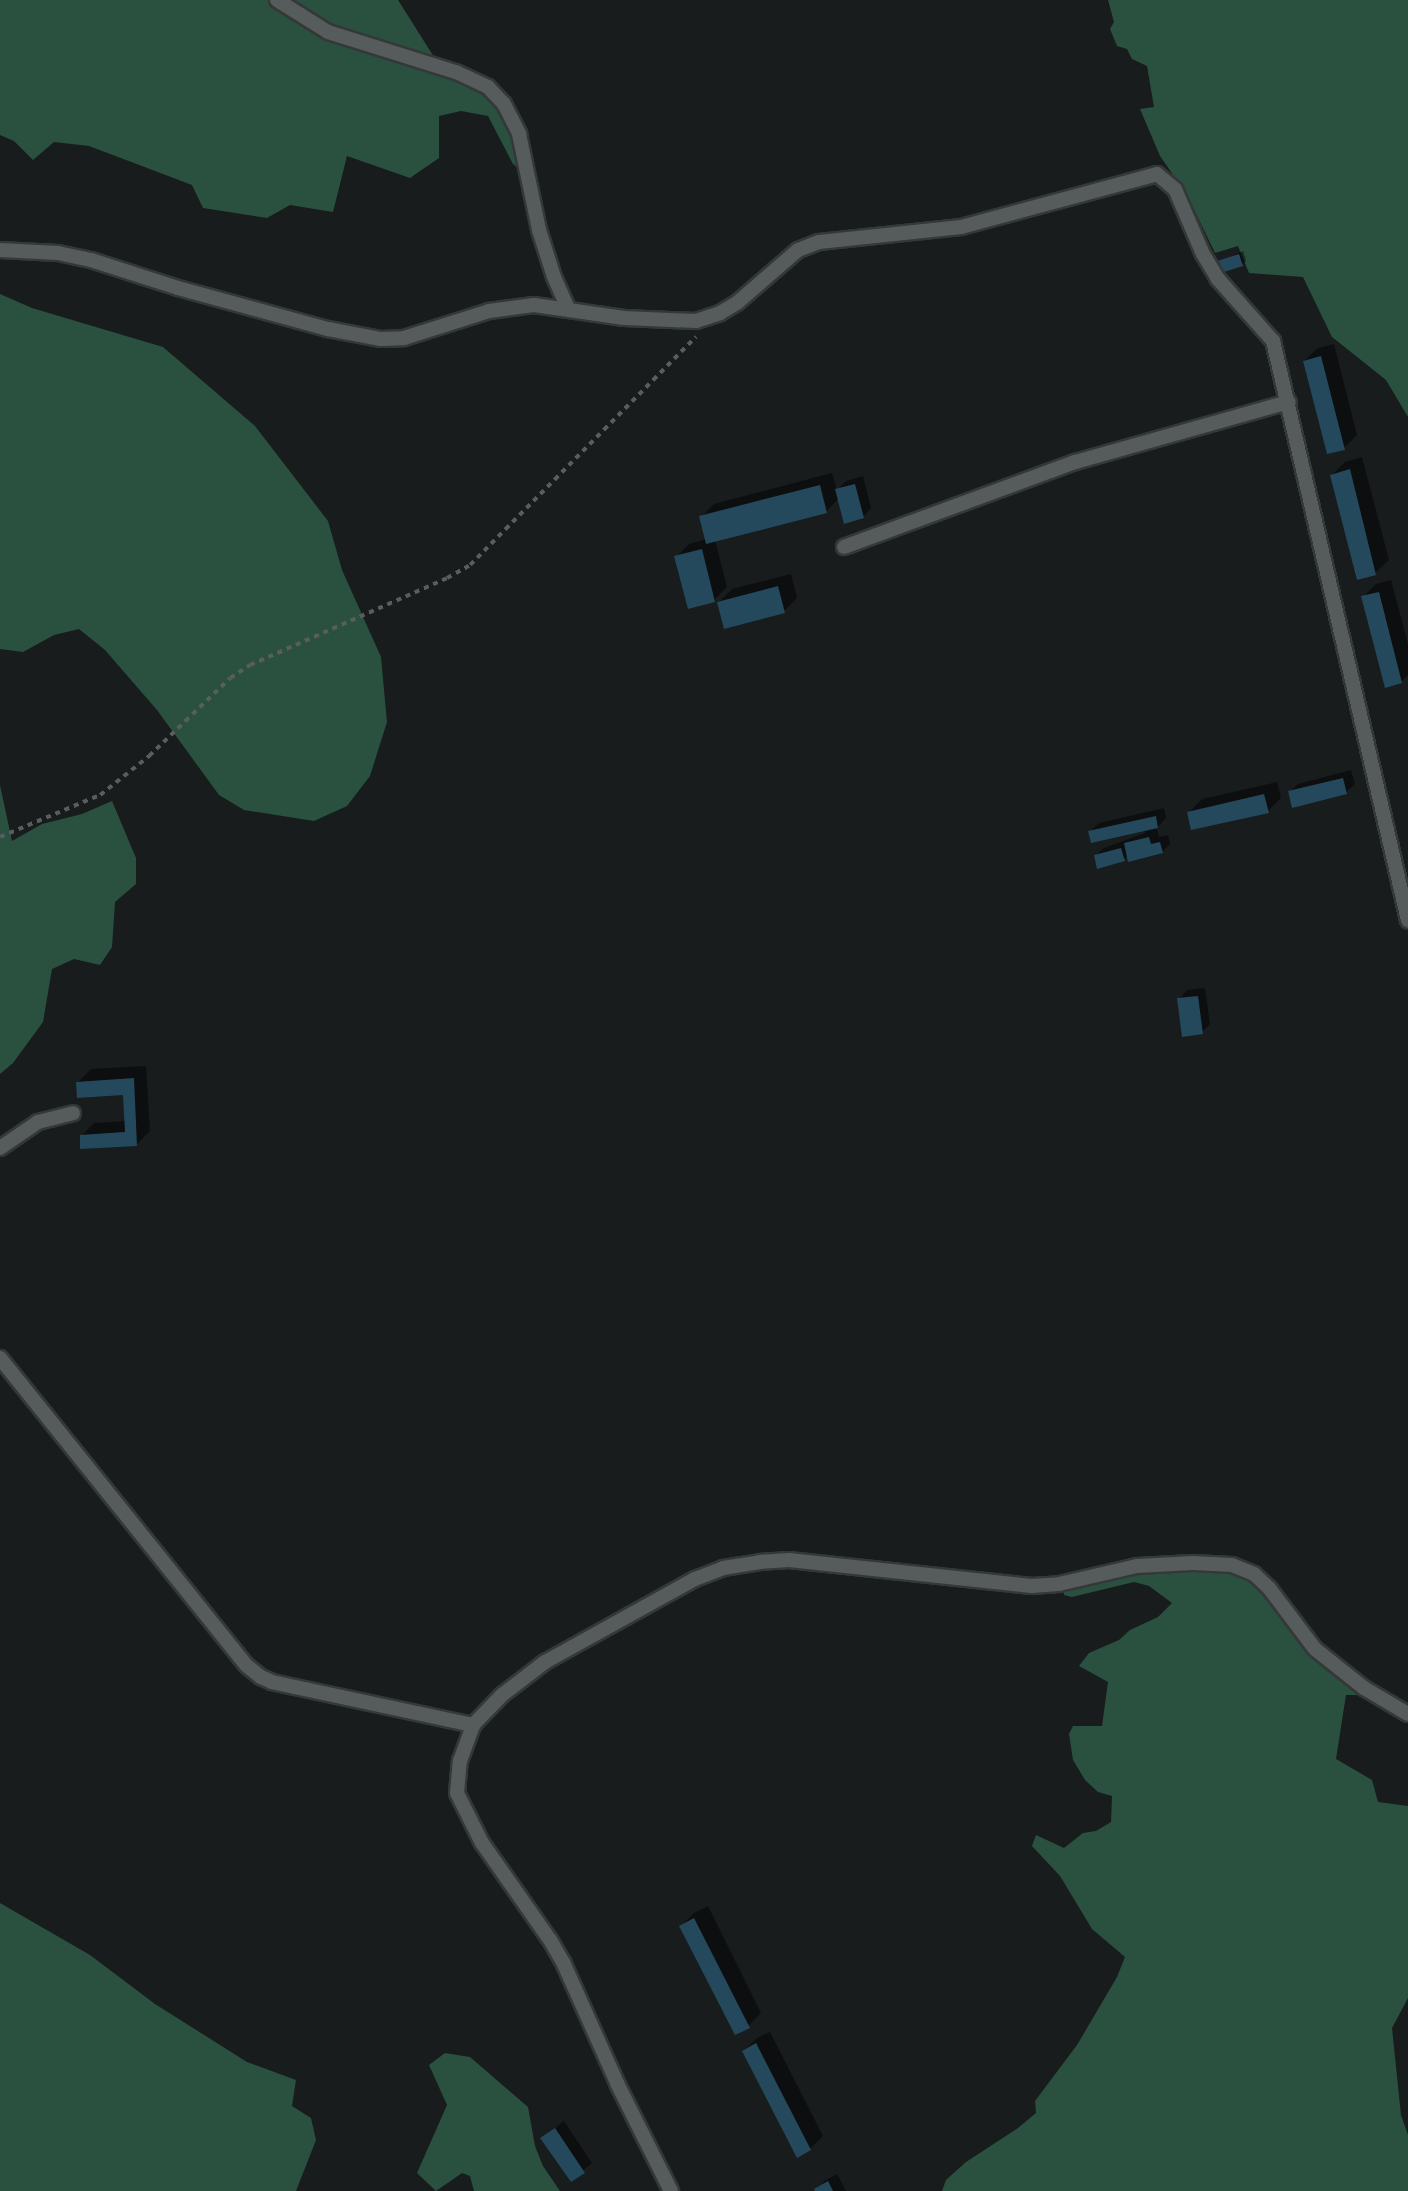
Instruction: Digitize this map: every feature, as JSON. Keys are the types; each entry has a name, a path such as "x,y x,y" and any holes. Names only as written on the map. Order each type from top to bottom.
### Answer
{"street":[{"path":"277,0 328,32 456,72 488,87 504,104 519,134 539,230 554,277 568,308"},
{"path":"0,250 58,253 91,260 178,288 328,329 381,339 427,333 489,311 534,305 624,318 696,321 720,313 738,302 798,250 819,242 961,227 1157,174 1175,189 1203,254 1219,279 1273,341 1408,920"},
{"path":"844,547 1075,462 1289,402"},
{"path":"0,1148 38,1122 74,1113"},
{"path":"0,1358 246,1665 261,1677 473,1725"},
{"path":"671,2191 618,2085 564,1964 482,1843 461,1804 456,1779 473,1725 502,1695 545,1662 626,1615 723,1568 759,1562 789,1560 1032,1586 1137,1566 1193,1563 1232,1565 1254,1574 1269,1588 1315,1649 1364,1688 1408,1714"}],"path":[{"path":"0,837 100,795 149,756 230,678 250,665 447,578 470,565 701,332"}],"green space":[{"path":"0,0 398,0 446,76 484,93 500,109 513,135 521,170 513,164 488,116 461,111 439,116 439,158 410,178 347,156 333,212 290,205 267,218 203,208 192,185 89,146 54,142 33,160 14,141 0,135"},
{"path":"1108,0 1408,0 1408,417 1386,380 1332,337 1303,277 1249,273 1238,246 1215,253 1187,195 1160,156 1140,109 1154,107 1147,66 1132,59 1127,49 1117,46 1110,29 1114,22"},
{"path":"0,294 32,308 163,347 255,426 328,521 342,570 381,657 387,722 370,776 347,806 314,821 244,810 219,795 157,710 105,650 79,629 54,635 23,652 0,649"},
{"path":"0,785 12,841 42,824 82,814 112,801 136,858 136,884 115,902 112,947 100,965 74,959 52,969 43,1022 13,1063 0,1074"},
{"path":"1190,1568 1227,1569 1249,1578 1311,1653 1363,1695 1346,1695 1336,1759 1372,1780 1378,1802 1408,1806 1408,1998 1392,2028 1401,2115 1408,2135 1408,2191 942,2191 946,2180 966,2162 1036,2113 1035,2101 1077,2045 1117,1977 1125,1957 1092,1929 1060,1876 1032,1846 1036,1835 1064,1848 1083,1833 1096,1831 1111,1822 1112,1796 1098,1792 1085,1780 1073,1760 1069,1734 1073,1726 1102,1726 1108,1682 1079,1666 1089,1653 1119,1640 1130,1630 1158,1617 1172,1603 1149,1586 1134,1582 1072,1597 1064,1595 1064,1589 1134,1575"},
{"path":"0,1903 90,1955 155,2004 247,2062 296,2080 292,2106 311,2118 316,2140 296,2191 0,2191"},
{"path":"445,2053 470,2057 528,2107 535,2146 543,2166 560,2191 474,2191 470,2176 462,2173 436,2191 417,2173 447,2105 429,2065"}],"building":[{"path":"1239,254 1243,266 1221,273 1217,261"},
{"path":"1321,356 1345,450 1327,454 1303,361"},
{"path":"1350,469 1376,575 1357,580 1330,475"},
{"path":"855,484 864,518 844,524 835,489"},
{"path":"820,485 827,513 706,544 699,516"},
{"path":"702,549 715,602 688,609 674,556"},
{"path":"778,586 785,613 724,629 717,602"},
{"path":"1379,592 1402,683 1385,688 1361,596"},
{"path":"1343,778 1347,794 1292,808 1288,791"},
{"path":"1264,794 1269,813 1191,830 1187,812"},
{"path":"1156,816 1158,828 1091,843 1088,831"},
{"path":"1149,837 1151,844 1160,842 1163,853 1128,862 1124,843"},
{"path":"1121,848 1125,861 1097,869 1094,855"},
{"path":"1198,996 1203,1034 1182,1037 1177,998"},
{"path":"134,1078 137,1146 80,1149 80,1135 125,1132 123,1095 77,1098 76,1082"},
{"path":"694,1918 750,2028 735,2035 679,1926"},
{"path":"756,2043 811,2150 797,2158 742,2051"},
{"path":"555,2128 585,2173 571,2182 540,2138"},
{"path":"828,2181 833,2191 815,2191 814,2189"}]}
